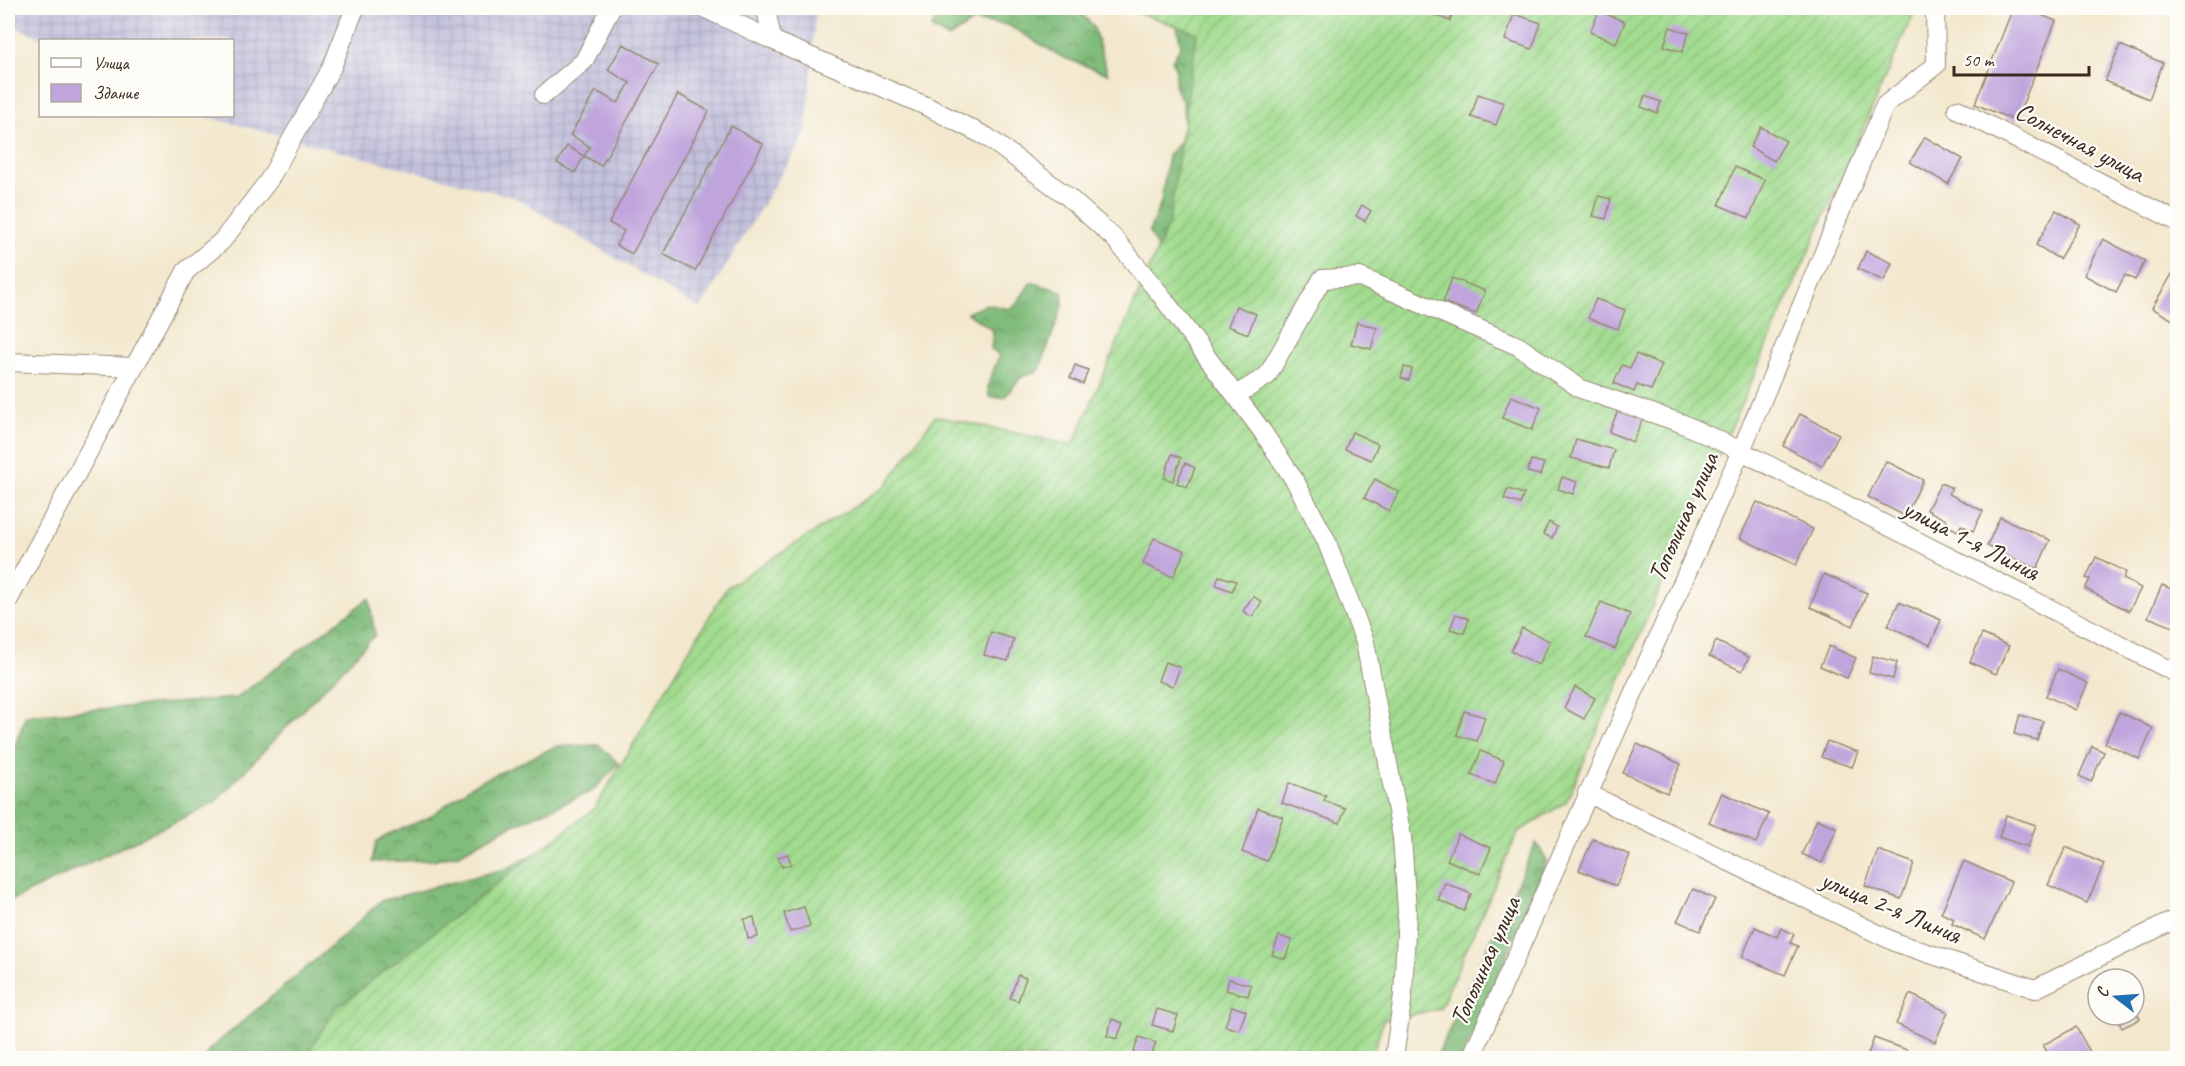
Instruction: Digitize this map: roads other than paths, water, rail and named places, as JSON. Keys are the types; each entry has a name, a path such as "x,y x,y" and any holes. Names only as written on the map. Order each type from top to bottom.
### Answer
{"street":[{"path":"8,601 186,271 222,241 269,180 332,67 355,8"},
{"path":"544,94 584,61 611,8"},
{"path":"704,8 772,40 926,106 987,137 1022,161 1114,238 1160,294 1236,395 1295,481 1326,540 1365,642 1402,837 1407,911 1403,995 1394,1059"},
{"path":"766,8 772,40"},
{"name":"Тополиная улица","path":"1471,1059 1587,793 1741,451 1885,105 1936,65 1935,8"},
{"name":"Солнечная улица","path":"1957,109 2178,222"},
{"name":"улица 1-я Линия","path":"1236,395 1267,376 1322,279 1360,278 1518,346 1581,389 1681,423 1741,451 2178,674"},
{"path":"8,362 134,367"},
{"name":"улица 2-я Линия","path":"1587,793 1897,943 2036,989 2178,918"}]}
